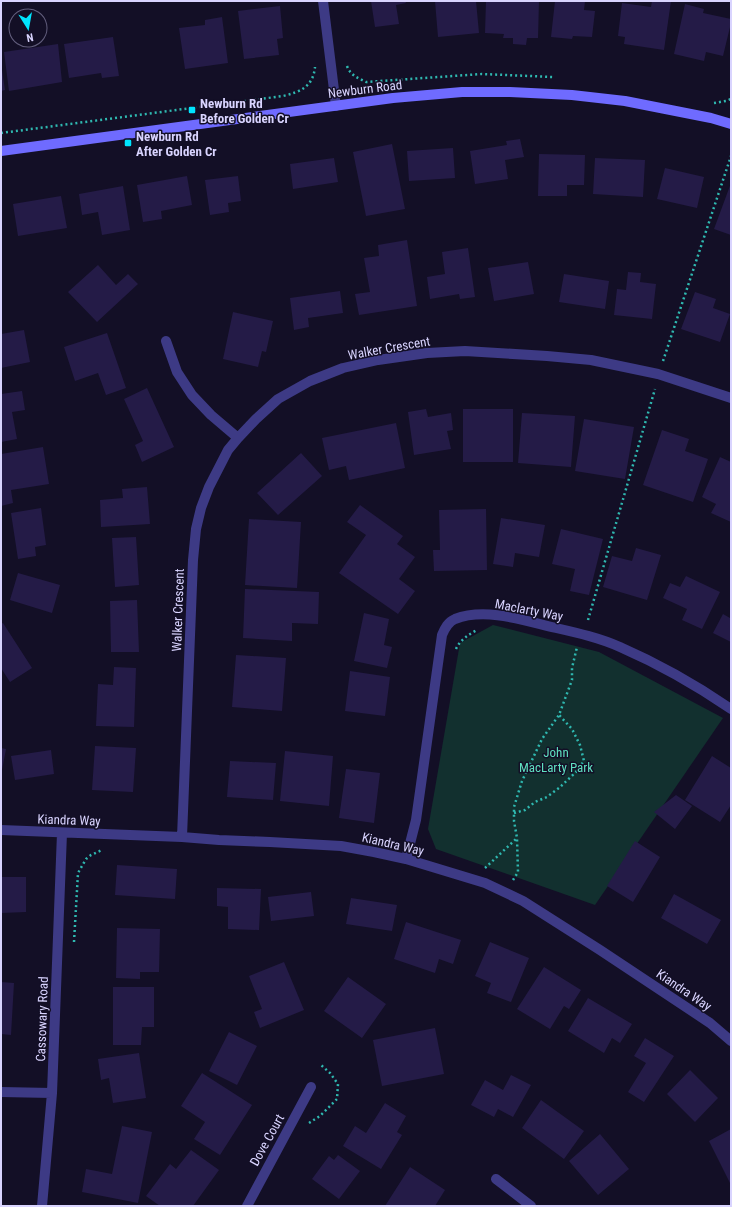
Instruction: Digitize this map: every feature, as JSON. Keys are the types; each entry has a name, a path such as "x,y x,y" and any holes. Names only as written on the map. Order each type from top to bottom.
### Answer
{"street":[{"path":"323,1 336,106"},
{"name":"Newburn Road","path":"1,151 429,94 462,92 510,92 572,95 624,101 731,124"},
{"path":"166,342 177,372 192,395 211,415 238,438"},
{"name":"Walker Crescent","path":"182,837 193,560 196,529 201,508 209,487 228,450 238,438 278,399 310,380 343,368 378,360 428,353 465,351 591,360 658,374 731,398"},
{"name":"Maclarty Way","path":"406,859 416,820 442,635 446,625 454,619 483,614 504,616 584,635 619,646 657,664 704,690 731,709"},
{"name":"Kiandra Way","path":"1,830 182,837 341,846 406,859 485,883 516,898 600,950 710,1023 731,1041"},
{"name":"Cassowary Road","path":"42,1206 52,1093 62,833"},
{"name":"Dove Court","path":"247,1206 311,1087"},
{"path":"1,1092 52,1093"},
{"path":"496,1179 531,1206"}],"path":[{"path":"1,133 283,96 297,92 306,87 312,78 315,65"},
{"path":"662,362 731,156"},
{"path":"588,619 656,386"},
{"path":"455,651 458,644 467,636 480,629"},
{"path":"513,881 518,872 514,807 522,781 542,739 559,715 572,680 572,668 577,644"},
{"path":"514,814 525,810 535,802 547,797 559,788 576,772 584,761 580,745 572,729 559,715"},
{"path":"485,869 517,838"},
{"path":"74,948 78,873 86,859 106,848"}],"green space":[{"name":"John MacLarty Park","path":"493,625 599,652 723,718 595,905 436,849 428,829 460,643"}],"building":[{"path":"371,1 405,1 406,3 396,5 399,24 375,27"},
{"path":"435,1 476,1 479,33 438,37"},
{"path":"486,1 539,1 538,38 527,38 526,45 513,44 513,38 503,38 504,34 485,33"},
{"path":"555,1 585,1 584,10 595,11 592,37 573,36 572,39 551,37"},
{"path":"652,1 671,1 664,50 624,44 625,37 618,36 622,3 651,7"},
{"path":"685,4 704,9 703,13 731,19 723,56 706,52 704,61 674,54"},
{"path":"280,6 283,38 277,39 279,55 244,59 238,11"},
{"path":"222,17 228,63 185,69 179,28 205,25 205,20"},
{"path":"113,37 119,76 102,78 101,73 69,78 64,44"},
{"path":"58,44 62,82 9,91 4,52 31,48 48,48 48,45"},
{"path":"1,70 5,90 1,91"},
{"path":"520,139 524,157 505,160 508,179 475,184 470,151 507,145 506,141"},
{"path":"392,144 405,209 366,216 353,152"},
{"path":"453,148 455,178 409,181 407,151"},
{"path":"539,154 585,155 584,185 567,185 567,196 538,196"},
{"path":"334,158 338,182 293,189 290,164"},
{"path":"595,158 645,160 643,197 593,194"},
{"path":"665,168 704,177 697,208 657,199"},
{"path":"187,176 192,205 161,211 162,219 143,222 137,185"},
{"path":"238,176 241,201 228,203 229,212 210,215 205,180"},
{"path":"731,183 731,235 714,229"},
{"path":"123,186 130,230 102,235 98,212 82,215 79,194"},
{"path":"61,196 67,228 18,236 13,204"},
{"path":"407,240 417,306 359,315 355,294 370,292 364,258 379,256 378,245"},
{"path":"468,248 475,297 460,299 459,294 430,299 427,277 445,274 442,252"},
{"path":"528,262 534,294 494,301 488,268"},
{"path":"98,265 116,285 128,274 138,284 97,322 68,292"},
{"path":"628,272 641,273 640,282 656,284 652,319 614,315 617,289 626,290"},
{"path":"564,274 609,281 605,309 559,302"},
{"path":"340,291 343,313 308,318 309,327 294,330 290,298"},
{"path":"695,292 716,299 713,308 730,314 720,342 681,329"},
{"path":"233,312 273,321 266,352 262,351 258,367 223,359"},
{"path":"24,330 30,362 1,368 1,334"},
{"path":"107,333 126,388 106,395 98,373 75,381 64,347"},
{"path":"147,388 174,447 142,462 135,445 143,441 124,399"},
{"path":"22,391 25,410 12,412 17,439 1,442 1,394"},
{"path":"426,409 428,417 451,413 453,430 447,431 451,449 414,455 408,412"},
{"path":"463,409 513,409 513,462 463,462"},
{"path":"522,413 575,416 571,467 518,463"},
{"path":"584,419 634,427 625,479 575,471"},
{"path":"396,423 405,468 349,480 346,466 329,470 322,438"},
{"path":"662,430 689,439 685,451 708,459 693,502 643,485"},
{"path":"43,447 49,484 11,490 13,503 1,506 1,454"},
{"path":"301,453 322,476 278,515 257,493"},
{"path":"720,457 731,462 731,522 711,513 716,504 702,497"},
{"path":"147,487 150,524 101,527 100,500 123,498 122,489"},
{"path":"360,505 403,536 397,544 415,557 399,579 415,591 398,614 339,573 366,535 347,522"},
{"path":"41,508 46,545 35,547 36,556 18,559 11,513"},
{"path":"486,509 487,570 434,571 433,550 440,550 439,510"},
{"path":"501,518 545,525 539,557 515,553 513,567 493,564"},
{"path":"249,519 301,522 297,588 245,585"},
{"path":"561,529 603,539 589,595 570,591 575,569 552,564"},
{"path":"136,537 139,585 115,587 112,538"},
{"path":"636,548 661,555 647,600 603,587 612,556 632,561"},
{"path":"18,573 60,585 52,613 10,600"},
{"path":"686,576 720,592 702,629 682,620 687,609 663,598 670,583 680,587"},
{"path":"245,589 319,592 318,624 292,623 292,641 243,638"},
{"path":"137,600 139,652 111,652 110,601"},
{"path":"364,613 389,619 384,645 392,647 387,668 354,661"},
{"path":"723,614 730,618 731,615 731,642 713,633"},
{"path":"3,623 32,668 10,682 1,668 1,624"},
{"path":"236,655 286,658 282,711 232,707"},
{"path":"114,667 136,668 134,727 96,726 98,684 113,685"},
{"path":"350,671 390,677 385,716 345,711"},
{"path":"95,746 136,748 133,792 92,790"},
{"path":"1,748 6,749 2,770 1,770"},
{"path":"51,750 54,774 15,780 11,756"},
{"path":"285,751 333,756 329,806 280,801"},
{"path":"712,756 731,768 731,805 720,822 685,800"},
{"path":"230,761 276,763 273,800 227,797"},
{"path":"346,769 380,773 374,823 339,818"},
{"path":"676,795 692,806 675,829 654,812"},
{"path":"635,841 660,857 633,902 607,886"},
{"path":"117,865 177,869 175,899 115,895"},
{"path":"1,877 26,877 26,912 1,913"},
{"path":"217,888 261,889 259,930 228,929 228,907 217,906"},
{"path":"311,892 314,916 271,921 268,897"},
{"path":"674,894 721,920 707,944 661,918"},
{"path":"351,898 397,905 392,931 346,924"},
{"path":"406,922 461,940 453,964 439,959 435,973 394,959"},
{"path":"117,928 160,929 159,972 140,972 140,979 116,978"},
{"path":"490,942 529,958 511,1002 487,993 491,983 475,976"},
{"path":"284,962 304,1010 260,1028 254,1012 262,1009 249,976"},
{"path":"544,967 581,990 569,1009 564,1006 550,1029 517,1009"},
{"path":"348,977 386,1004 362,1038 324,1011"},
{"path":"1,982 14,983 11,1035 1,1034"},
{"path":"113,987 154,987 154,1027 142,1027 141,1045 113,1045"},
{"path":"588,998 632,1024 620,1043 612,1038 604,1053 568,1031"},
{"path":"435,1028 444,1074 382,1086 373,1040"},
{"path":"229,1032 257,1046 237,1085 209,1071"},
{"path":"645,1038 674,1056 644,1102 628,1092 646,1063 634,1056"},
{"path":"139,1053 146,1098 113,1103 109,1078 101,1080 98,1059"},
{"path":"690,1070 718,1098 695,1122 667,1094"},
{"path":"202,1073 252,1105 220,1155 194,1139 205,1122 181,1106"},
{"path":"511,1075 531,1085 513,1117 498,1109 494,1117 471,1105 485,1080 503,1090"},
{"path":"541,1100 584,1131 564,1159 522,1128"},
{"path":"385,1103 406,1116 397,1132 402,1135 381,1169 343,1146 355,1126 366,1133"},
{"path":"122,1126 152,1132 138,1203 82,1192 86,1169 112,1174"},
{"path":"731,1129 731,1185 709,1141"},
{"path":"600,1134 629,1169 598,1195 569,1161"},
{"path":"191,1150 219,1170 193,1206 160,1206 146,1196 170,1164 176,1169"},
{"path":"338,1155 360,1171 339,1199 312,1179 329,1156 334,1160"},
{"path":"410,1167 445,1190 435,1206 385,1206"}],"place":[{"name":"Newburn Rd Before Golden Cr","path":"192,110"},
{"name":"Newburn Rd After Golden Cr","path":"128,143"}]}
